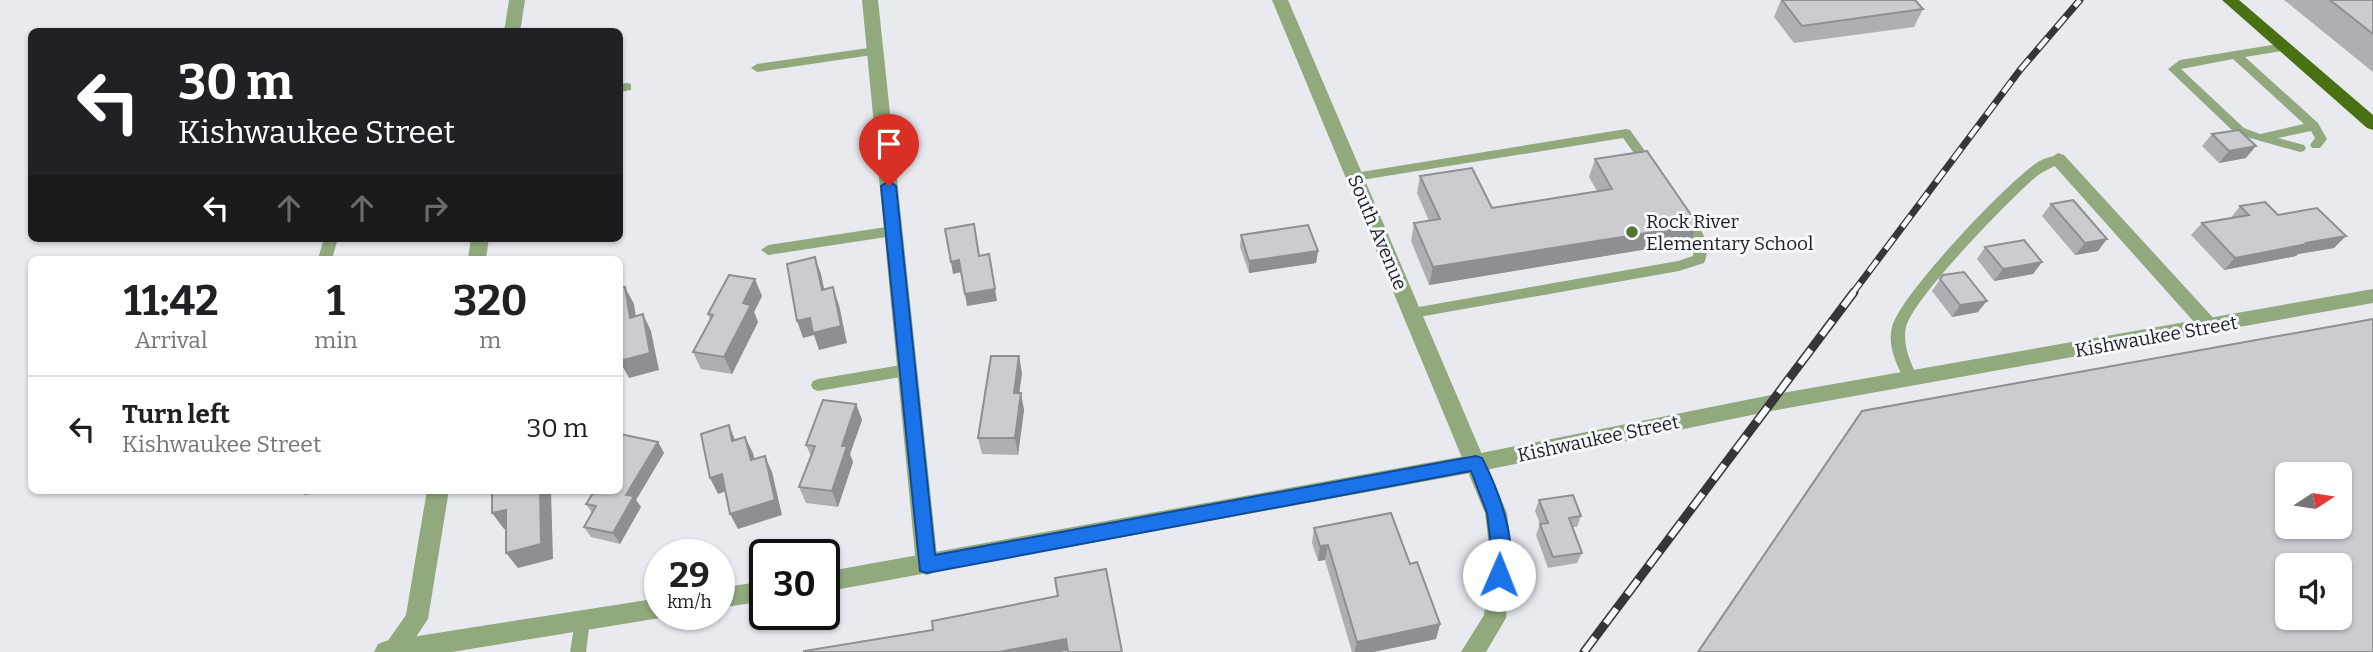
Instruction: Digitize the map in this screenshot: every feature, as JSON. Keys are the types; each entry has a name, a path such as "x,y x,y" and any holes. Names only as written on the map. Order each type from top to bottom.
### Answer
{"main road":[{"path":"2230,0 2373,124"}],"street":[{"path":"513,28 517,0"},
{"path":"870,0 927,565"},
{"name":"South Avenue","path":"1280,0 1496,513 1501,554 1495,618 1473,652"},
{"path":"2058,159 2210,327"},
{"name":"Kishwaukee Street","path":"840,579 1476,463 1771,403 2373,296"},
{"path":"390,652 417,619 437,494"},
{"path":"390,652 644,611"}],"lane":[{"path":"2284,47 2180,64 2174,69 2240,131 2300,148"},
{"path":"757,68 875,51"},
{"path":"2236,55 2314,126 2321,139 2316,145"},
{"path":"2260,138 2314,126"},
{"path":"1355,177 1626,133 1660,179"},
{"path":"1911,379 1896,345 1902,317 1929,282 2002,204 2042,166 2058,159"},
{"path":"1413,313 1679,266 1699,259 1703,251 1702,243 1674,200"},
{"path":"768,250 893,231"},
{"path":"818,385 907,369"},
{"path":"578,652 582,621"}],"building":[{"path":"1782,0 1915,0 1923,9 1802,26"},
{"path":"2330,0 2373,0 2373,34"},
{"path":"2239,130 2256,146 2229,151 2212,134"},
{"path":"1647,151 1698,225 1433,267 1414,223 1440,219 1420,176 1472,168 1492,208 1612,189 1595,159"},
{"path":"2073,200 2107,239 2085,243 2051,204"},
{"path":"2265,202 2278,215 2317,208 2346,236 2235,258 2202,223 2249,215 2240,206"},
{"path":"974,224 979,256 989,254 995,289 965,294 959,260 951,262 945,229"},
{"path":"1308,225 1318,251 1249,261 1241,235"},
{"path":"2024,240 2042,262 2003,269 1985,247"},
{"path":"815,257 822,290 833,287 841,326 813,333 810,318 797,321 787,264"},
{"path":"1964,272 1987,301 1960,305 1940,279 1943,275"},
{"path":"729,275 755,279 743,303 751,305 724,357 693,352 713,315 708,314"},
{"path":"623,287 630,318 643,314 650,353 623,360"},
{"path":"2373,319 2373,652 1698,652 1862,411"},
{"path":"991,356 1019,356 1014,393 1021,393 1015,438 978,438"},
{"path":"823,400 856,404 842,446 847,446 832,491 799,487 815,446 806,445"},
{"path":"729,425 732,441 745,437 751,460 765,456 775,500 730,514 722,474 710,478 701,434"},
{"path":"623,435 658,442 626,495 634,496 613,533 584,527 596,506 586,504 592,494 623,494"},
{"path":"492,494 540,494 541,544 506,553 506,510 492,513"},
{"path":"1573,495 1581,516 1569,518 1582,553 1553,557 1540,524 1548,523 1539,500"},
{"path":"1391,513 1410,564 1417,562 1440,624 1357,642 1328,545 1320,546 1314,528"},
{"path":"1106,569 1122,652 1068,652 1066,639 999,652 804,652 933,630 932,621 1058,596 1055,578"}],"railway":[{"path":"1852,294 2020,70 2080,0"},
{"path":"1584,652 1854,292"}],"place":[{"name":"Rock River Elementary School","path":"1632,232"}],"route":[{"path":"889,186 927,565 1476,463 1496,513 1501,554 1499,575"}]}
